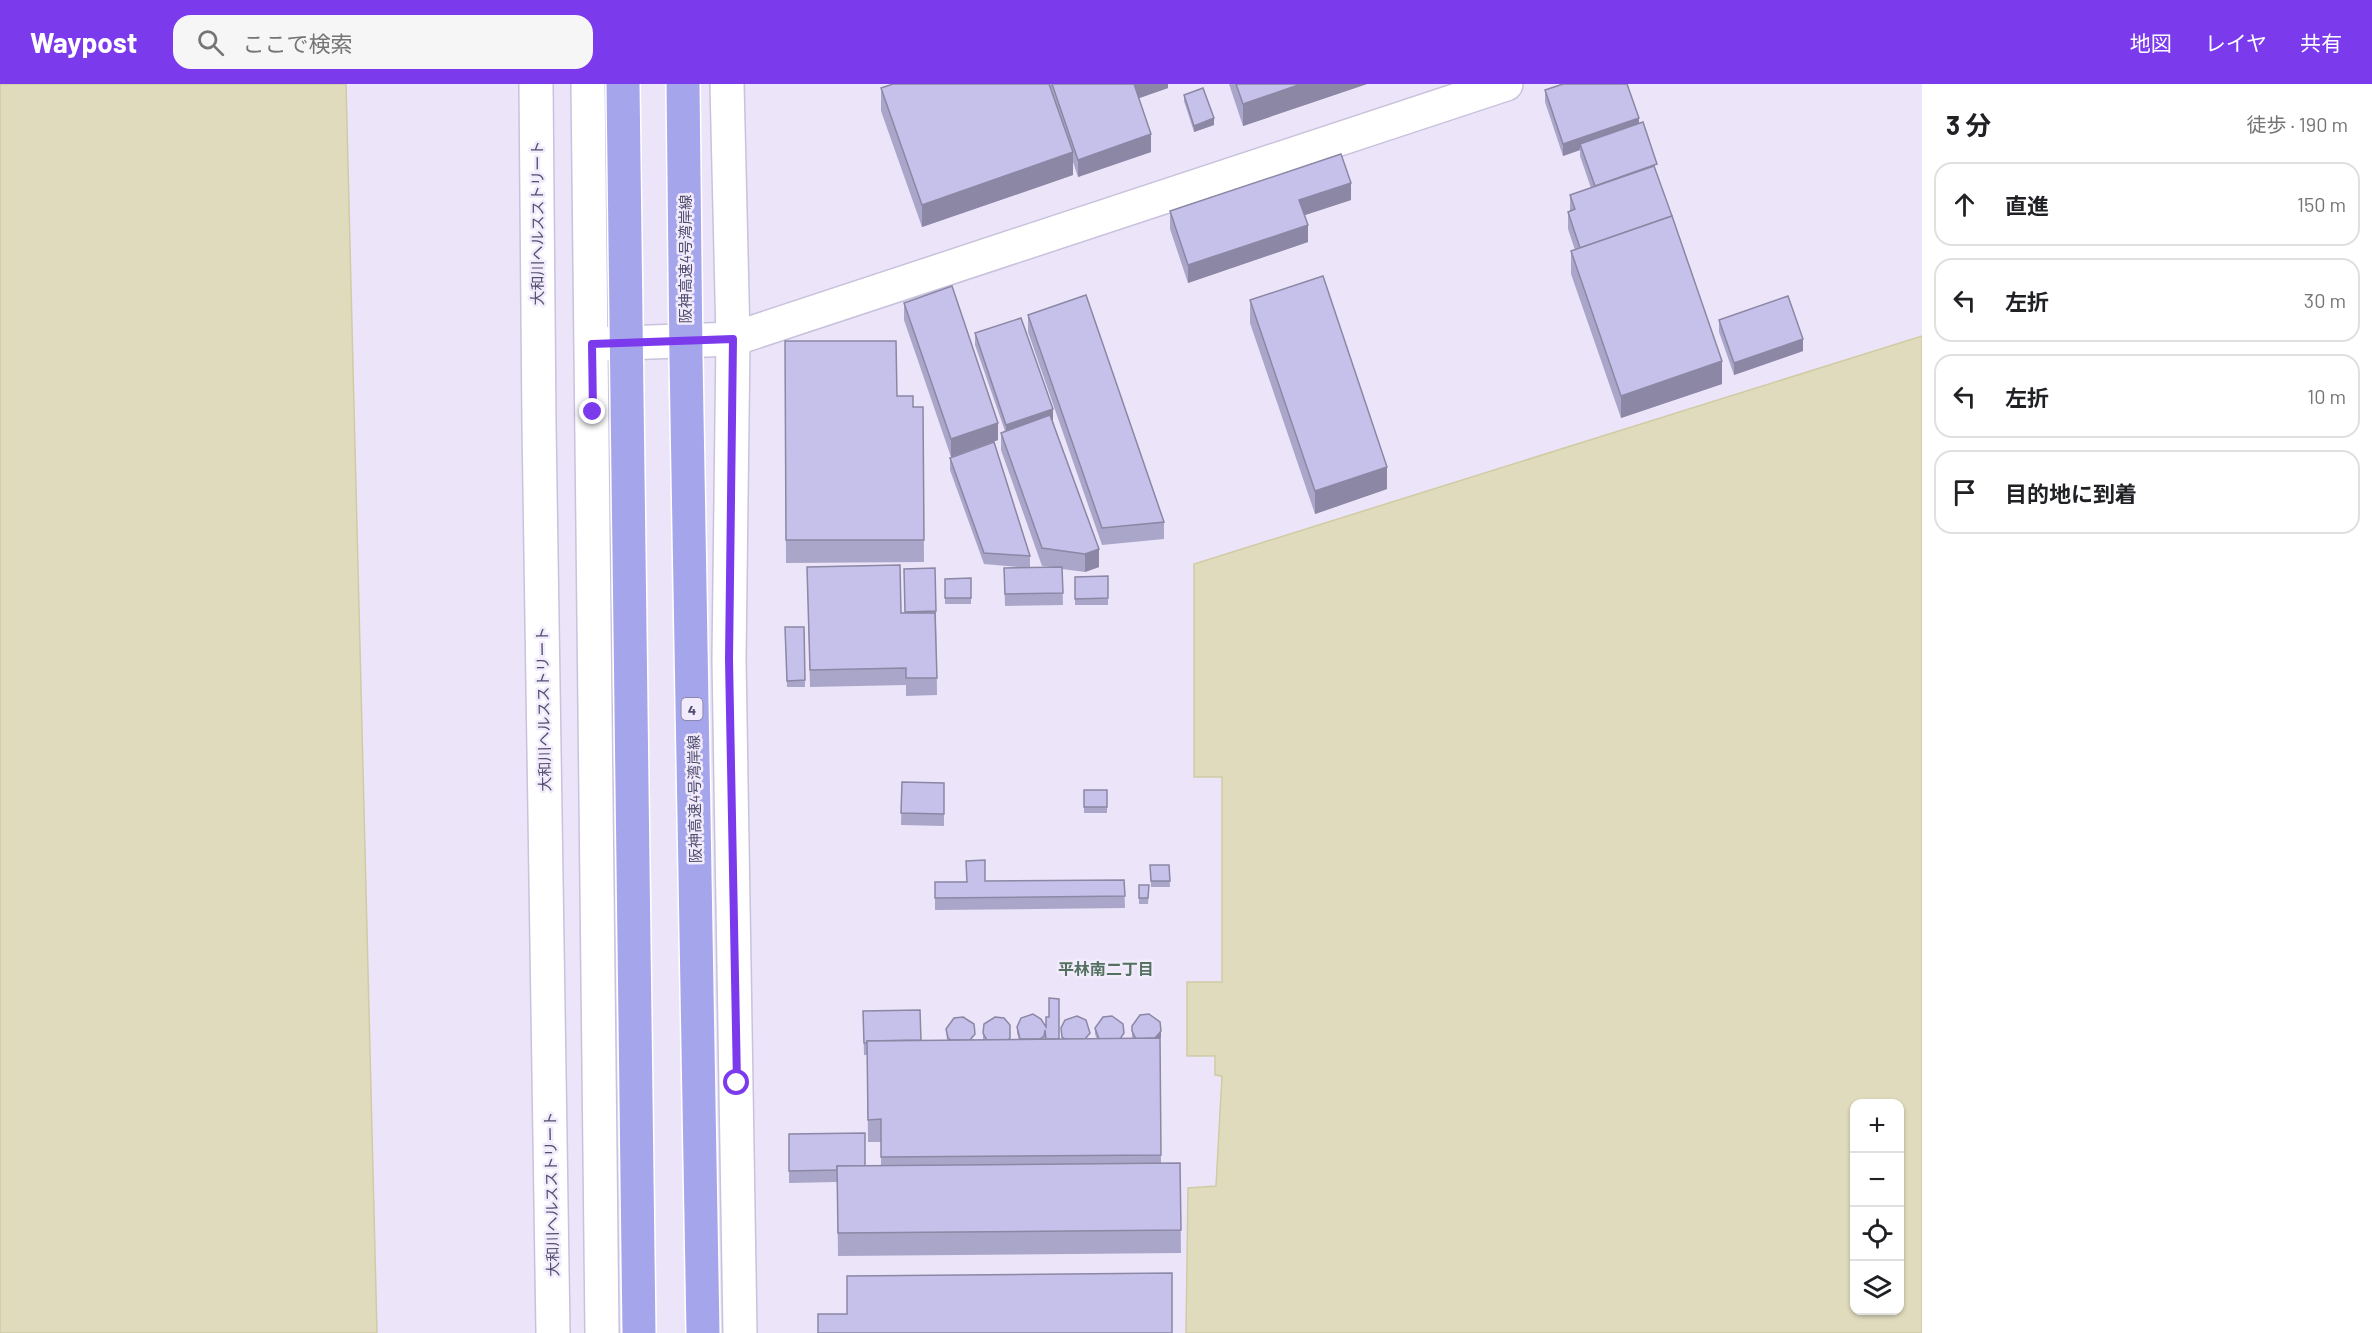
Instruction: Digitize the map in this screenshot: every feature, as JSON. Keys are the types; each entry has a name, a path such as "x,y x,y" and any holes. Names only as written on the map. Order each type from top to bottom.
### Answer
{"highway":[{"path":"623,84 639,1333"},
{"name":"阪神高速4号湾岸線","path":"683,84 703,1333"}],"street":[{"name":"大和川ヘルスストリート","path":"536,84 553,1333"},
{"path":"588,84 602,1333"},
{"path":"727,84 733,339 729,659 740,1333"},
{"path":"592,344 733,339 1506,84"}],"shaded area":[{"path":"0,84 346,84 377,1333 0,1333"},
{"path":"1922,336 1922,1333 1186,1333 1188,1188 1216,1186 1222,1076 1215,1075 1215,1056 1187,1056 1187,982 1222,982 1222,777 1194,777 1194,564"}],"building":[{"path":"893,84 1049,84 1073,152 922,205 881,88"},
{"path":"1052,84 1134,84 1151,134 1078,160"},
{"path":"1236,84 1301,84 1243,104"},
{"path":"1563,84 1627,84 1639,118 1563,144 1545,90"},
{"path":"1203,88 1214,118 1194,126 1184,95"},
{"path":"1643,122 1657,164 1595,186 1580,144"},
{"path":"1341,154 1351,183 1299,200 1308,225 1188,265 1170,211"},
{"path":"1654,166 1672,216 1580,248 1568,212 1575,209 1570,195"},
{"path":"1672,216 1722,361 1621,396 1571,251"},
{"path":"1323,276 1387,467 1315,491 1250,300"},
{"path":"952,286 998,423 951,439 904,303"},
{"path":"1086,295 1164,522 1102,528 1028,315"},
{"path":"1788,296 1803,339 1734,363 1719,320"},
{"path":"1021,318 1053,409 1006,425 975,333"},
{"path":"785,341 896,341 897,396 913,396 913,407 923,407 924,540 786,540"},
{"path":"1050,415 1099,549 1085,554 1042,548 1001,433"},
{"path":"994,442 1030,556 984,553 950,458"},
{"path":"900,565 901,613 935,613 937,678 906,678 906,668 810,670 807,567"},
{"path":"1062,567 1063,593 1005,594 1004,568"},
{"path":"935,568 936,611 905,612 904,569"},
{"path":"1108,576 1108,598 1075,599 1075,577"},
{"path":"971,578 971,598 945,598 945,579"},
{"path":"785,627 804,627 805,680 787,681"},
{"path":"902,782 944,783 944,814 901,813"},
{"path":"1084,790 1107,790 1107,807 1084,807"},
{"path":"985,860 985,881 1124,880 1125,896 935,898 935,882 967,882 966,861"},
{"path":"1150,865 1169,865 1170,881 1151,881"},
{"path":"1139,885 1149,885 1148,898 1139,898"},
{"path":"1049,998 1059,999 1059,1039 1046,1039 1045,1030 1044,1036 1040,1039 1020,1039 1017,1027 1021,1018 1033,1014 1041,1019 1046,1027 1046,1017 1049,1017"},
{"path":"920,1010 921,1040 867,1041 864,1043 863,1011"},
{"path":"1149,1014 1160,1022 1161,1031 1155,1038 1136,1039 1132,1026 1140,1015"},
{"path":"1077,1016 1086,1020 1090,1033 1085,1039 1065,1039 1062,1037 1061,1028 1065,1020"},
{"path":"1112,1016 1123,1024 1124,1033 1120,1039 1099,1039 1095,1028 1103,1017"},
{"path":"963,1017 974,1024 975,1034 970,1040 951,1040 948,1038 946,1029 954,1018"},
{"path":"995,1017 1004,1018 1010,1025 1008,1040 987,1040 983,1033 984,1024"},
{"path":"1160,1038 1161,1155 881,1157 881,1119 868,1120 867,1041"},
{"path":"865,1133 865,1166 837,1166 837,1170 789,1171 789,1134"},
{"path":"1180,1163 1181,1230 838,1233 837,1166"},
{"path":"1172,1273 1172,1333 818,1333 818,1314 847,1314 847,1276"}],"district":[{"name":"平林南二丁目","path":"1106,968"}],"route":[{"path":"593,412 592,344 733,339 729,659 737,1083"}]}
